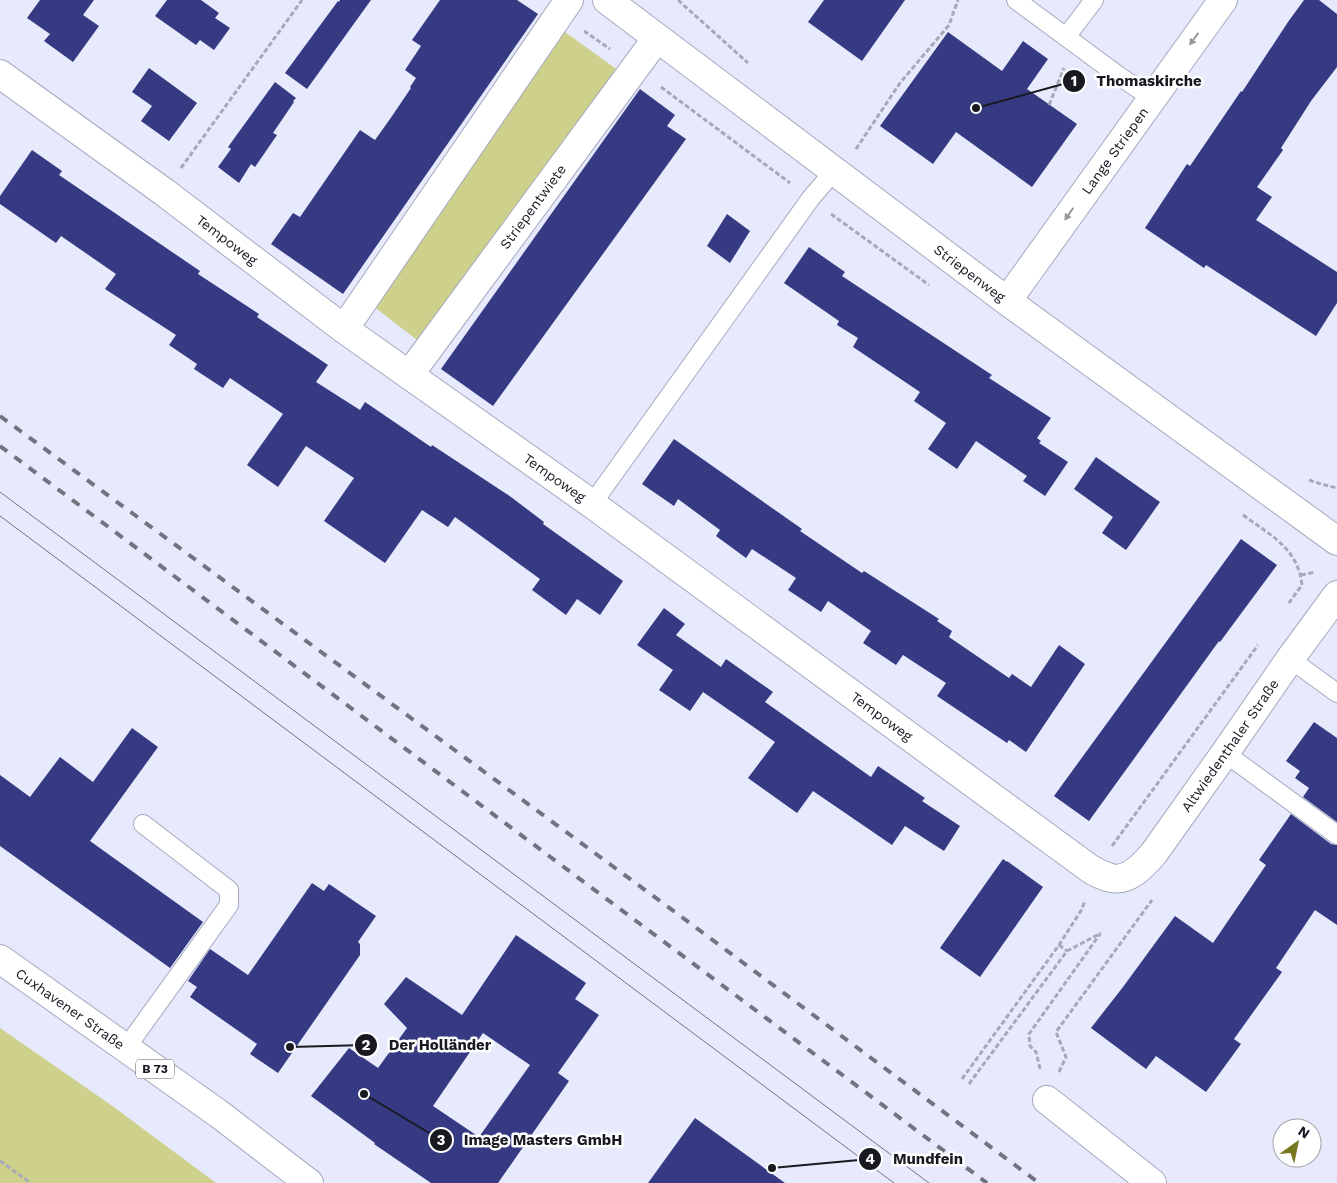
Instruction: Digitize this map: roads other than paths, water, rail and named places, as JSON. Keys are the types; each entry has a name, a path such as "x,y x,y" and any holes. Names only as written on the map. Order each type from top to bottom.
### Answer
{"street":[{"path":"344,329 569,0"},
{"name":"Striepenweg","path":"606,0 1007,301 1337,541"},
{"name":"Lange Striepen","path":"1007,301 1223,0"},
{"name":"Striepentwiete","path":"408,375 657,38"},
{"name":"Tempoweg","path":"0,74 164,192 344,329 592,504 1080,862 1104,867"},
{"name":"Altwiedenthaler Straße","path":"1104,867 1119,878 1128,876 1146,862 1225,753 1290,658 1337,596"},
{"name":"Cuxhavener Straße","path":"0,959 219,1114 309,1183"},
{"path":"1047,1100 1152,1183"}],"lane":[{"path":"1016,0 1152,98"},
{"path":"1066,37 1094,0"},
{"path":"592,504 811,198 834,170"},
{"path":"1290,658 1337,693"},
{"path":"1225,753 1337,835"},
{"path":"126,1048 229,906 229,890 143,824"}],"tram line":[{"path":"0,492 929,1183"},
{"path":"0,516 894,1183"}],"railway":[{"path":"0,416 675,912 1039,1183"},
{"path":"0,446 987,1183"}],"place":[{"name":"Thomaskirche","path":"976,108"},
{"name":"Der Holländer","path":"290,1047"},
{"name":"Image Masters GmbH","path":"364,1094"},
{"name":"Mundfein","path":"772,1168"}]}
